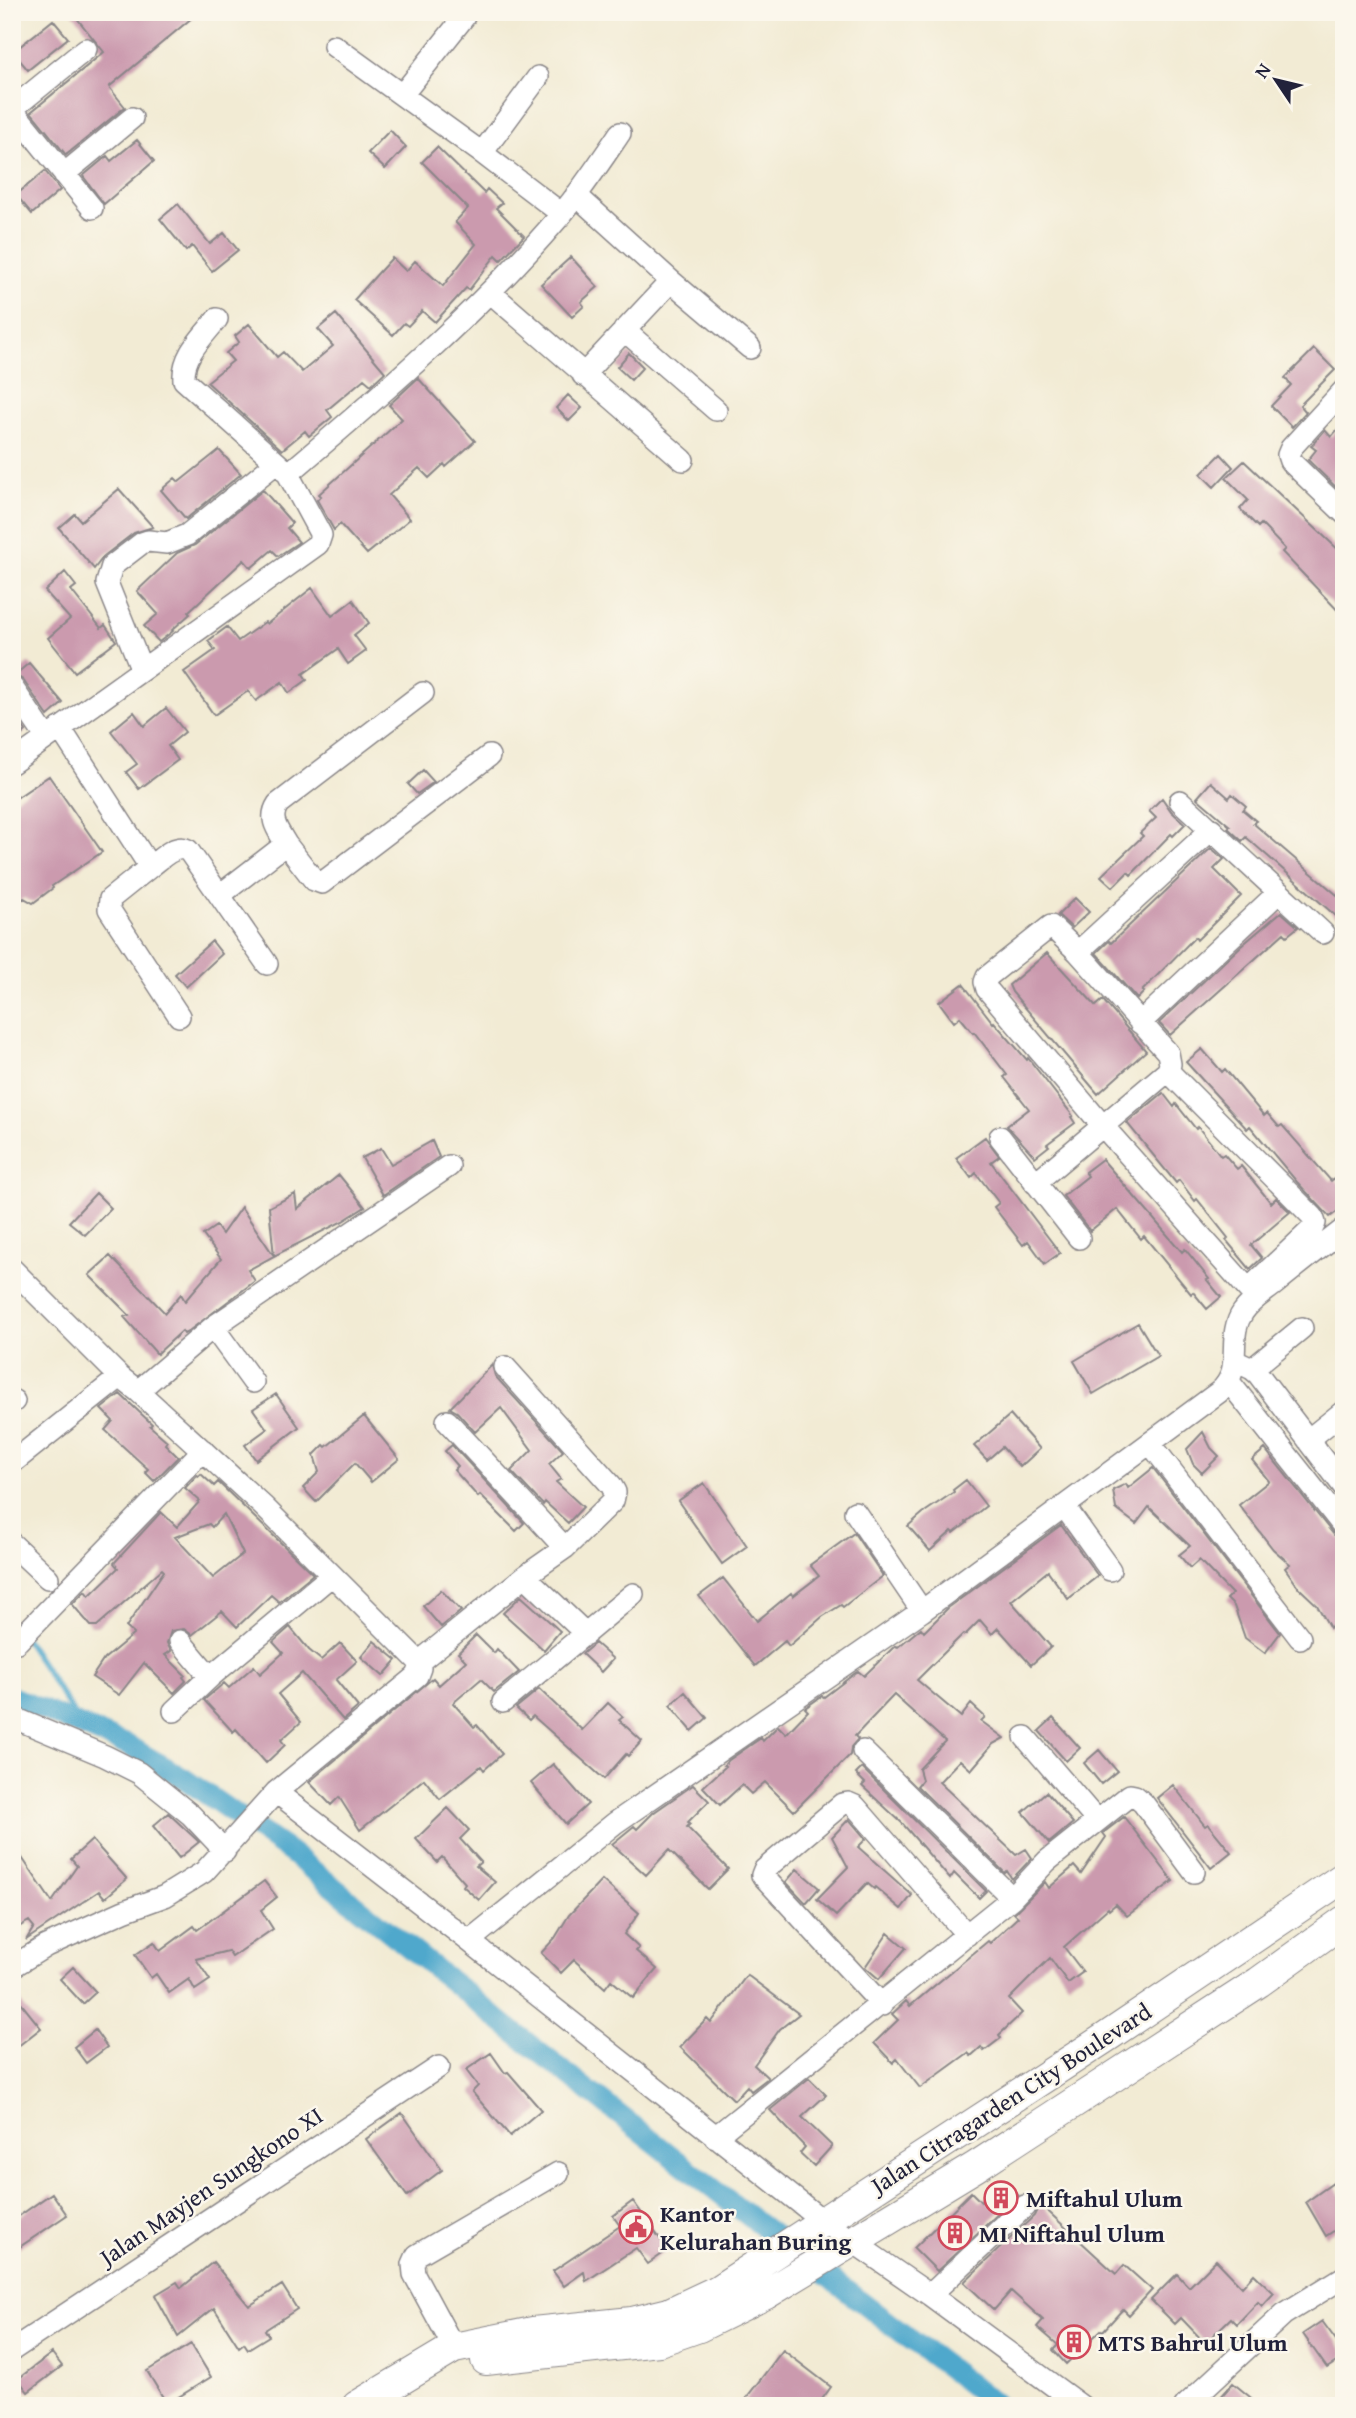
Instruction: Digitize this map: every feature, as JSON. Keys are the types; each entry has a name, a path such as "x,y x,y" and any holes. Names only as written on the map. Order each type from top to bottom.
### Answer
{"main road":[{"name":"Jalan Citragarden City Boulevard","path":"357,2406 454,2348 533,2332 632,2322 669,2313 718,2290 1094,2045 1344,1877"},
{"name":"Jalan Citragarden City Boulevard","path":"391,2406 438,2375 467,2364 551,2351 659,2341 699,2327 789,2282 1162,2046 1259,1982 1344,1921"}],"street":[{"path":"402,95 464,17"},
{"path":"334,46 562,214"},
{"path":"86,49 12,109 92,208"},
{"path":"482,153 538,77"},
{"path":"64,174 132,118"},
{"path":"142,670 110,594 107,583 112,566 142,543 167,543 187,535 364,410 490,292 562,214 620,134"},
{"path":"576,195 750,348"},
{"path":"583,374 671,281"},
{"path":"490,292 683,460"},
{"path":"12,763 318,544 321,535 282,468 184,380 183,368 189,354 218,319"},
{"path":"624,330 716,410"},
{"path":"1344,390 1291,448 1288,455 1290,461 1344,513"},
{"path":"12,687 53,733 150,867"},
{"path":"423,693 278,804 273,812 273,820 286,844 314,880 323,883 489,756"},
{"path":"1180,801 1323,933"},
{"path":"1078,952 1212,829"},
{"path":"220,895 286,844"},
{"path":"179,1016 109,909 110,899 177,847 188,850 267,964"},
{"path":"1140,1023 1279,892"},
{"path":"1035,1183 1102,1125 1168,1071 1170,1063 1168,1053 1052,926 987,977 987,989 1102,1125 1253,1294"},
{"path":"1168,1071 1313,1217 1315,1223 1312,1229 1253,1294 1236,1327 1243,1365 1308,1440 1344,1487"},
{"path":"1000,1137 1079,1238"},
{"path":"138,1391 213,1326 449,1166"},
{"path":"1253,1294 1344,1229"},
{"path":"12,1269 120,1377 263,1506 419,1662 420,1668 417,1676 271,1798 227,1850 204,1872 165,1896 124,1911 46,1947 12,1967"},
{"path":"213,1326 253,1381"},
{"path":"470,1941 615,1823 922,1611 1230,1382 1243,1365 1302,1328"},
{"path":"419,1662 565,1548 613,1500 615,1492 611,1485 505,1367"},
{"path":"12,1463 120,1377"},
{"path":"1230,1382 1344,1527"},
{"path":"1308,1440 1344,1411"},
{"path":"447,1421 565,1548"},
{"path":"1150,1443 1300,1638"},
{"path":"24,1636 203,1450"},
{"path":"1064,1506 1110,1570"},
{"path":"855,1512 922,1611"},
{"path":"12,1544 48,1578"},
{"path":"174,1711 209,1677 332,1576"},
{"path":"526,1576 586,1634"},
{"path":"503,1702 633,1594"},
{"path":"180,1641 209,1677"},
{"path":"12,1717 139,1773 191,1815 227,1850"},
{"path":"1026,1737 1097,1821"},
{"path":"863,1751 1012,1898"},
{"path":"715,2137 1012,1898 1047,1861 1129,1795 1135,1796 1194,1872"},
{"path":"271,1798 470,1941 715,2137 847,2247 930,2295 1081,2406"},
{"path":"882,2005 762,1875 764,1870 842,1804 855,1806 967,1935"},
{"name":"Jalan Mayjen Sungkono XI","path":"12,2350 439,2067"},
{"path":"454,2348 414,2274 413,2264 417,2255 558,2173"},
{"path":"930,2295 1025,2206"},
{"path":"1185,2406 1284,2315 1344,2277"}],"building":[{"path":"72,12 199,12 109,87 125,107 66,155 31,112 104,52"},
{"path":"53,20 68,38 28,70 13,52"},
{"path":"390,130 406,147 385,169 368,153"},
{"path":"137,140 154,161 104,204 83,176 107,156 111,161"},
{"path":"437,147 484,193 487,189 502,203 496,208 524,236 501,260 496,255 469,290 466,288 435,322 422,311 408,326 404,323 393,335 354,300 380,271 392,258 406,271 415,261 443,286 476,244 455,222 468,208 422,162"},
{"path":"45,171 60,190 32,214 16,195"},
{"path":"178,204 210,244 224,233 238,250 212,271 192,246 186,251 160,219"},
{"path":"571,257 598,287 581,302 584,306 572,317 541,284"},
{"path":"336,314 385,372 371,385 364,379 327,410 332,417 309,436 305,431 282,450 207,382 233,361 226,353 239,342 235,336 249,324 277,357 283,352 302,372 333,346 318,329"},
{"path":"1314,349 1335,370 1300,405 1306,412 1292,427 1271,406 1291,385 1285,378"},
{"path":"629,353 643,367 631,380 617,367"},
{"path":"418,378 475,441 429,478 419,468 389,495 410,519 367,554 340,524 334,530 317,500 321,496 319,494 402,419 389,405"},
{"path":"568,395 582,408 569,421 556,408"},
{"path":"1344,422 1344,495 1308,460 1316,450 1311,446 1325,430 1331,437"},
{"path":"219,450 241,474 186,519 161,490 175,478 179,482"},
{"path":"1221,454 1233,467 1214,487 1201,474"},
{"path":"1244,461 1344,555 1344,617 1282,552 1285,549 1261,524 1258,527 1240,509 1248,500 1226,478"},
{"path":"119,489 153,527 134,533 104,556 94,569 59,528 75,514 81,521"},
{"path":"263,490 292,523 287,528 299,542 278,556 272,550 251,568 244,560 159,642 144,626 158,614 137,591 177,553 195,545"},
{"path":"65,572 76,586 71,590 101,628 105,625 116,641 75,672 48,638 70,619 45,591"},
{"path":"312,588 332,616 353,600 369,623 354,635 366,651 348,664 338,649 303,674 307,680 289,693 282,682 256,701 248,691 214,715 184,672 215,650 208,641 227,627 238,641 265,622 267,624"},
{"path":"29,663 63,703 48,716 23,680 15,675"},
{"path":"166,708 185,732 168,746 178,760 139,789 126,772 137,764 111,731 134,712 144,726"},
{"path":"12,711 26,731 12,743"},
{"path":"423,770 434,782 417,794 408,784"},
{"path":"49,776 102,852 52,886 53,888 33,903 24,898 12,907 12,801"},
{"path":"1211,782 1229,798 1232,794 1246,806 1243,810 1256,821 1253,823 1344,901 1344,909 1337,917 1246,837 1242,841 1228,828 1230,826 1197,798"},
{"path":"1162,798 1185,824 1173,836 1171,834 1131,875 1128,872 1113,887 1101,876 1143,836 1140,833 1156,818 1149,811"},
{"path":"1211,848 1224,859 1214,869 1241,896 1197,940 1195,937 1137,999 1096,953 1109,941 1111,943"},
{"path":"1075,898 1089,912 1072,928 1058,915"},
{"path":"1281,912 1298,927 1287,936 1284,933 1170,1035 1159,1023"},
{"path":"212,941 222,954 186,987 175,974"},
{"path":"1047,953 1096,1006 1103,1000 1146,1051 1098,1094 1012,992 1009,985"},
{"path":"963,984 993,1023 1027,1060 1028,1058 1073,1116 1071,1117 1075,1123 1047,1144 1049,1146 1035,1157 1007,1126 1029,1109 974,1032 960,1017 954,1022 939,1002"},
{"path":"1202,1049 1222,1072 1225,1069 1264,1116 1267,1113 1279,1127 1282,1125 1331,1181 1335,1178 1344,1188 1344,1206 1330,1217 1250,1126 1247,1129 1186,1062"},
{"path":"1163,1093 1174,1107 1176,1104 1196,1129 1198,1127 1221,1156 1224,1154 1237,1169 1241,1166 1271,1203 1276,1198 1290,1212 1251,1245 1262,1258 1250,1269 1197,1199 1195,1201 1179,1180 1176,1183 1127,1123"},
{"path":"985,1137 999,1156 991,1162 1060,1253 1045,1264 1028,1241 1023,1245 994,1207 999,1203 976,1173 971,1178 956,1158"},
{"path":"432,1141 439,1157 383,1195 362,1158 381,1148 391,1164"},
{"path":"1102,1159 1182,1252 1185,1249 1209,1279 1207,1280 1221,1297 1207,1309 1193,1292 1191,1294 1144,1236 1141,1239 1117,1209 1090,1231 1063,1196 1088,1176 1085,1172"},
{"path":"339,1175 365,1207 274,1256 269,1207 295,1194 297,1209"},
{"path":"96,1193 111,1208 85,1235 69,1222"},
{"path":"241,1207 274,1256 248,1270 255,1281 186,1333 182,1331 157,1354 124,1317 129,1315 89,1275 110,1256 165,1313 181,1294 185,1301 221,1259 203,1235 216,1226 222,1234"},
{"path":"1138,1323 1158,1356 1093,1394 1074,1361"},
{"path":"492,1365 495,1376 563,1451 549,1464 561,1479 556,1482 583,1507 568,1523 545,1502 543,1505 511,1471 532,1450 501,1408 475,1432 450,1408"},
{"path":"120,1394 152,1424 150,1426 167,1441 165,1444 178,1457 154,1481 145,1472 148,1469 105,1430 113,1421 101,1409"},
{"path":"276,1394 299,1427 256,1460 245,1445 267,1429 253,1409"},
{"path":"1010,1415 1040,1449 1020,1467 1002,1447 987,1460 974,1446"},
{"path":"364,1416 399,1459 371,1482 355,1463 316,1502 303,1488 319,1472 314,1455"},
{"path":"1203,1432 1211,1448 1219,1456 1202,1473 1193,1464 1187,1449"},
{"path":"452,1445 524,1523 516,1531 480,1495 478,1497 454,1470 458,1466 445,1451"},
{"path":"1265,1449 1334,1535 1344,1540 1344,1611 1330,1628 1317,1605 1299,1588 1285,1568 1290,1564 1273,1549 1239,1505 1269,1481 1252,1460"},
{"path":"1153,1468 1280,1633 1265,1653 1245,1638 1234,1606 1227,1599 1232,1594 1199,1560 1190,1568 1179,1555 1190,1546 1149,1507 1136,1524 1116,1509 1113,1490 1126,1484 1128,1488"},
{"path":"201,1474 214,1486 218,1482 313,1574 279,1602 271,1595 237,1627 222,1611 192,1635 184,1629 171,1631 167,1643 171,1651 165,1655 185,1675 183,1677 186,1681 174,1693 144,1663 119,1695 92,1677 104,1659 134,1634 126,1627 164,1571 162,1569 97,1626 91,1626 72,1604 85,1591 89,1596 118,1568 114,1563 161,1512 177,1527 200,1501 185,1488","holes":["224,1514 243,1554 213,1578 175,1537 209,1524 212,1527"]},
{"path":"966,1480 986,1506 930,1551 908,1526"},
{"path":"704,1483 747,1546 722,1564 678,1501"},
{"path":"1061,1525 1098,1576 1068,1599 1048,1571 1011,1601 1051,1647 1031,1665 998,1628 992,1634 980,1620 917,1680 961,1717 971,1704 985,1717 981,1721 1004,1738 993,1744 971,1770 960,1760 939,1782 1016,1855 1026,1849 1032,1858 1012,1879 1007,1871 1005,1873 917,1786 922,1780 919,1769 945,1741 894,1695 855,1736 858,1739 851,1747 850,1755 794,1811 765,1782 751,1794 742,1785 720,1805 703,1787 729,1760 761,1738 763,1741 778,1726 786,1734 808,1711 805,1708 858,1671 864,1676 895,1646 898,1647 921,1628 924,1632 948,1608"},
{"path":"854,1533 883,1576 843,1607 841,1605 822,1617 789,1646 785,1641 755,1666 699,1596 723,1578 757,1621 791,1593 793,1596 819,1576 810,1565"},
{"path":"441,1590 461,1611 441,1627 423,1606"},
{"path":"521,1596 560,1631 544,1650 503,1613"},
{"path":"290,1627 321,1660 340,1643 357,1661 336,1680 358,1707 343,1720 302,1673 278,1694 301,1722 281,1740 285,1745 266,1763 236,1729 233,1732 204,1700 224,1683 229,1688 254,1666 260,1674 283,1653 273,1642"},
{"path":"476,1635 494,1653 497,1649 519,1672 494,1692 481,1679 453,1703 502,1754 484,1770 481,1766 440,1799 424,1779 360,1830 339,1797 331,1805 309,1782 433,1678 439,1685 466,1661 458,1653"},
{"path":"374,1641 397,1660 383,1676 361,1657"},
{"path":"595,1643 613,1659 601,1672 582,1654"},
{"path":"539,1689 582,1730 608,1703 623,1717 619,1720 642,1741 628,1756 626,1754 604,1779 533,1716 529,1720 516,1708"},
{"path":"685,1692 707,1718 692,1731 670,1705"},
{"path":"1053,1718 1080,1748 1066,1761 1039,1731"},
{"path":"1099,1750 1117,1771 1101,1784 1084,1763"},
{"path":"553,1764 588,1804 566,1824 531,1783"},
{"path":"862,1768 986,1891 979,1898 954,1873 950,1879 902,1823 862,1786 865,1783 856,1774"},
{"path":"693,1785 709,1801 688,1822 690,1824 687,1827 728,1869 708,1889 669,1850 646,1875 612,1844 634,1826 637,1829 653,1813"},
{"path":"1173,1785 1205,1826 1208,1824 1231,1852 1211,1868 1157,1798"},
{"path":"1046,1792 1073,1823 1049,1843 1023,1812"},
{"path":"448,1808 469,1830 460,1839 481,1862 476,1866 495,1882 479,1900 463,1886 465,1883 442,1857 437,1862 416,1839"},
{"path":"168,1813 199,1842 179,1858 153,1826"},
{"path":"1124,1817 1173,1881 1127,1916 1116,1904 1109,1910 1108,1908 1064,1947 1083,1972 1068,1983 1050,1958 1009,1999 1022,2013 999,2035 1001,2038 984,2051 981,2047 971,2056 968,2053 920,2088 897,2059 893,2063 874,2043 898,2020 892,2014 906,2001 910,2006 988,1941 990,1943 1018,1917 1014,1913 1045,1882 1049,1888 1074,1866 1081,1874 1106,1837 1103,1833"},
{"path":"849,1819 866,1839 858,1847 912,1895 901,1909 867,1883 836,1916 817,1899 848,1867 832,1837"},
{"path":"92,1840 127,1879 105,1898 99,1891 26,1940 34,1927 29,1921 12,1931 12,1843 52,1902 77,1866 71,1859"},
{"path":"797,1869 819,1888 806,1903 786,1882"},
{"path":"602,1880 639,1913 624,1934 639,1948 636,1951 657,1969 633,1998 611,1980 605,1988 574,1960 561,1973 541,1953 555,1938 569,1915"},
{"path":"264,1881 277,1897 261,1910 273,1929 232,1957 228,1951 196,1959 210,1980 195,1990 189,1979 169,1993 156,1974 151,1978 135,1955 154,1942 160,1951 194,1926 197,1930"},
{"path":"888,1933 906,1948 879,1979 865,1967"},
{"path":"73,1967 96,1992 83,2004 60,1979"},
{"path":"747,1975 799,2014 780,2029 754,2065 768,2078 751,2091 747,2086 734,2100 680,2047 707,2019 711,2023"},
{"path":"12,1992 41,2028 12,2051"},
{"path":"95,2030 107,2047 86,2063 74,2047"},
{"path":"491,2053 505,2073 508,2072 541,2110 510,2136 472,2092 478,2086 466,2070"},
{"path":"809,2078 826,2095 802,2117 832,2146 814,2166 800,2153 805,2147 770,2110"},
{"path":"402,2113 442,2170 407,2196 366,2139"},
{"name":"MI Niftahul Ulum","path":"1002,2180 1018,2195 937,2271 914,2248 971,2192 981,2202"},
{"path":"1333,2183 1344,2199 1344,2224 1326,2236 1306,2202"},
{"path":"52,2193 67,2215 12,2252 12,2221"},
{"path":"633,2201 668,2250 648,2264 636,2248 586,2281 584,2272 564,2286 553,2271 620,2226 613,2216"},
{"path":"1040,2204 1116,2274 1124,2265 1152,2290 1129,2315 1123,2309 1066,2364 1053,2350 1058,2345 1037,2327 1043,2320 1011,2291 994,2310 964,2282 1034,2216"},
{"path":"1216,2260 1242,2287 1254,2274 1274,2293 1262,2306 1258,2302 1237,2324 1231,2318 1205,2343 1181,2318 1175,2324 1151,2300 1177,2274 1189,2287"},
{"path":"213,2262 249,2306 282,2285 297,2309 265,2330 269,2336 248,2349 244,2343 239,2347 214,2308 178,2337 155,2295 177,2282 181,2288"},
{"path":"1322,2321 1344,2351 1344,2357 1327,2368 1303,2334"},
{"path":"191,2344 211,2377 167,2404 147,2371"},
{"path":"783,2350 831,2387 817,2406 740,2406"},
{"path":"52,2353 62,2366 28,2392 18,2379"},
{"path":"1233,2383 1261,2406 1213,2406"}],"waterway":[{"path":"12,1625 20,1631 82,1726"},
{"path":"12,1697 129,1746 183,1778 290,1852 751,2218 998,2406"}],"place":[{"name":"Miftahul Ulum","path":"1001,2198"},
{"name":"Kantor Kelurahan Buring","path":"636,2227"},
{"name":"MI Niftahul Ulum","path":"955,2233"},
{"name":"MTS Bahrul Ulum","path":"1074,2342"}]}
